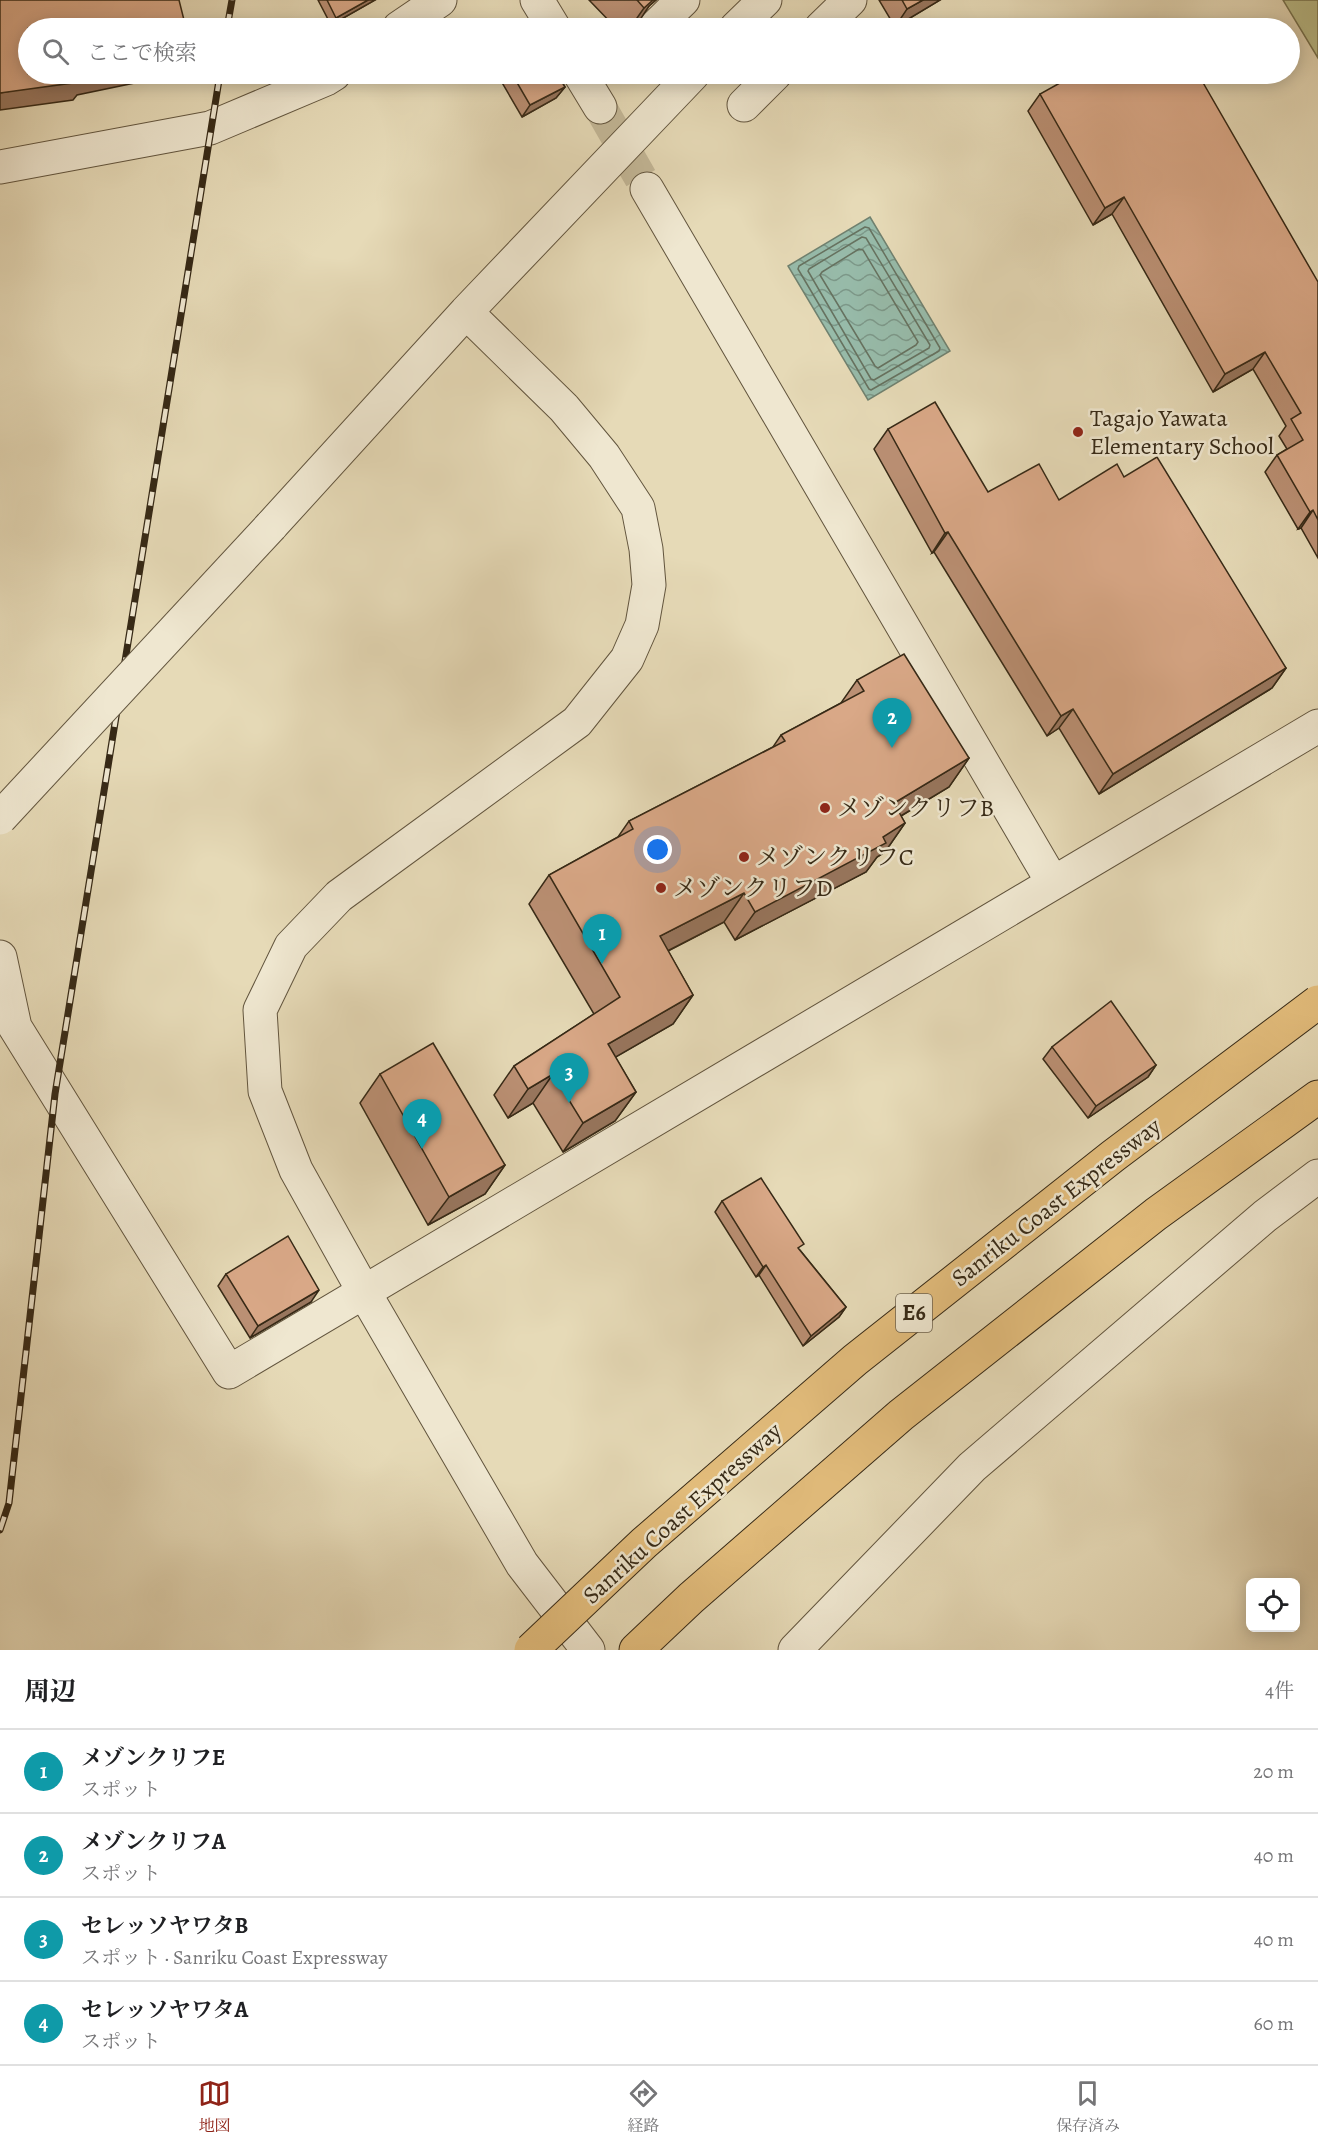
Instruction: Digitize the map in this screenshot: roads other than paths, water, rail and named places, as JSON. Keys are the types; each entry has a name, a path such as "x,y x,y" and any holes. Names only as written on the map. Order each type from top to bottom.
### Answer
{"highway":[{"name":"Sanriku Coast Expressway","path":"531,1650 644,1543 855,1360 1113,1156 1318,1002"},
{"path":"636,1650 691,1598 900,1415 1156,1214 1318,1097"}],"street":[{"path":"414,18 441,0"},
{"path":"537,0 548,18"},
{"path":"664,18 683,0"},
{"path":"746,18 765,0"},
{"path":"831,18 850,0"},
{"path":"0,167 210,128 314,84"},
{"path":"586,84 600,107"},
{"path":"0,818 466,312 683,84"},
{"path":"744,105 766,84"},
{"path":"647,189 1053,883"},
{"path":"466,312 564,408 604,456 638,508 646,549 649,585 642,625 627,658 577,722 339,896 291,946 261,1010 265,1091 296,1170 364,1292 522,1564 588,1650"},
{"path":"0,957 15,1027 229,1372 1318,726"},
{"path":"795,1650 972,1467 1265,1216 1318,1176"}],"water":[{"path":"870,217 950,351 868,400 788,266"}],"tunnel":[{"path":"600,107 647,189"}],"railway":[{"path":"229,18 232,0"},
{"path":"0,1530 9,1503 55,1094 218,84"}],"place":[{"name":"Tagajo Yawata Elementary School","path":"1078,432"},
{"name":"メゾンクリフA","path":"892,748"},
{"name":"メゾンクリフB","path":"825,808"},
{"name":"メゾンクリフC","path":"744,857"},
{"name":"メゾンクリフD","path":"661,888"},
{"name":"メゾンクリフE","path":"602,964"},
{"name":"セレッソヤワタB","path":"569,1103"},
{"name":"セレッソヤワタA","path":"422,1149"}]}
